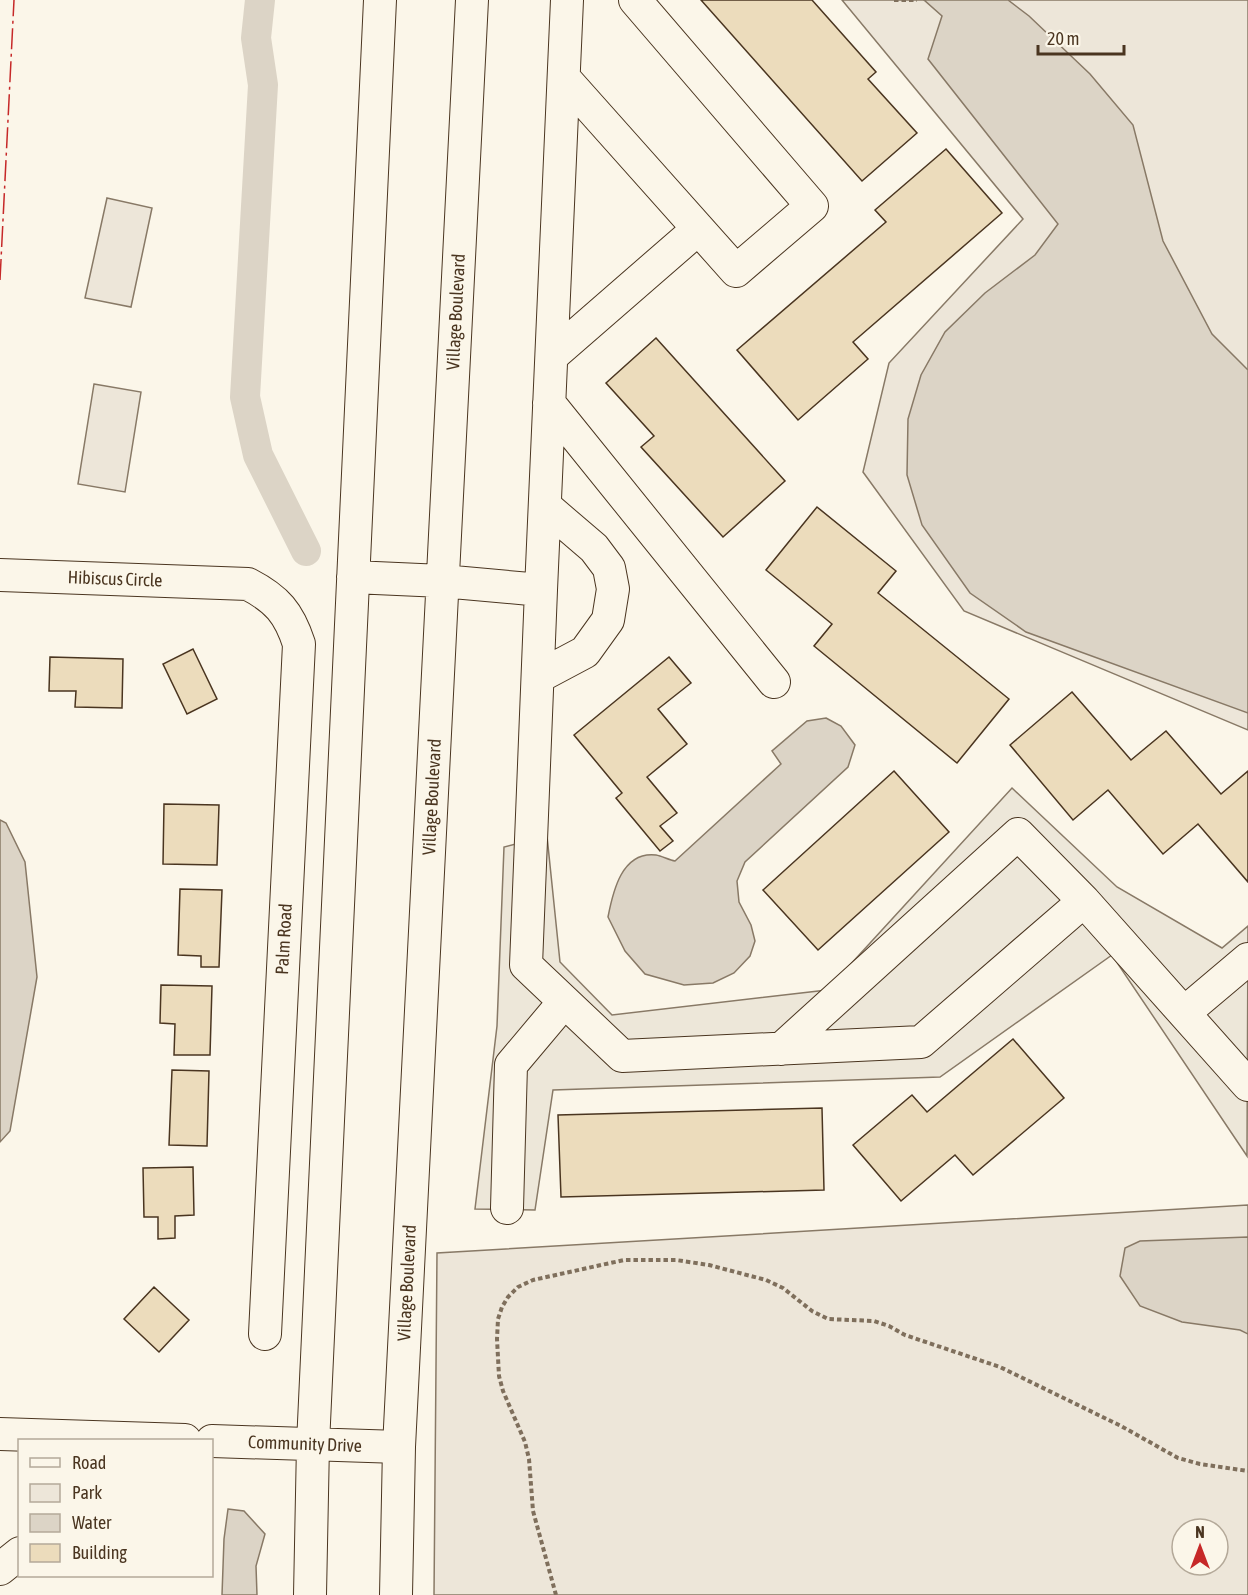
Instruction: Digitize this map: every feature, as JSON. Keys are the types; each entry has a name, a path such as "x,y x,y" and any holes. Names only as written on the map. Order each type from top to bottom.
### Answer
{"street":[{"path":"310,1595 313,1444 380,0"},
{"name":"Village Boulevard","path":"396,1595 399,1447 471,0"},
{"path":"567,0 526,965 622,1056 921,1042 1084,901"},
{"path":"564,78 736,272 812,206 636,0"},
{"path":"552,356 698,229"},
{"path":"549,403 774,682"},
{"path":"537,677 585,652 608,620 613,589 609,568 594,548 545,506"},
{"name":"Hibiscus Circle","path":"0,575 231,583"},
{"path":"353,577 442,581 541,590"},
{"name":"Palm Road","path":"231,583 248,584 266,593 281,607 292,624 299,644 265,1334"},
{"path":"781,1049 1018,834 1084,901 1248,1085"},
{"path":"1184,1013 1248,959"},
{"path":"507,1208 511,1065 564,1002"},
{"path":"0,1434 40,1438 112,1439"},
{"name":"Community Drive","path":"213,1441 399,1447"},
{"path":"0,1569 18,1555"}],"path":[{"path":"894,0 917,0"},
{"path":"556,1595 533,1511 529,1459 525,1442 499,1376 496,1339 498,1319 508,1297 518,1287 554,1275 624,1260 676,1260 709,1265 765,1280 783,1288 812,1311 828,1319 873,1321 889,1326 914,1339 1000,1367 1121,1426 1178,1458 1248,1472"}],"green space":[{"path":"842,0 1248,0 1248,730 964,611 863,472 889,363 1023,219"},
{"path":"107,198 152,208 131,307 85,298"},
{"path":"94,384 141,392 125,492 78,484"},
{"path":"1248,1205 1248,1595 434,1595 437,1253"}],"shaded area":[{"path":"1012,788 1117,887 1222,948 1248,926 1247,1156 1112,955 940,1077 553,1090 535,1210 475,1209 497,1026 504,847 547,836 560,962 612,1015 827,990"}],"water":[{"path":"924,0 1008,0 1029,16 1090,74 1133,125 1163,241 1212,334 1248,370 1248,713 1026,632 970,593 922,525 907,475 908,419 921,375 945,332 985,293 1035,255 1058,224 928,59 942,16"},
{"path":"826,718 841,726 855,745 848,767 745,862 737,881 739,902 751,925 755,941 750,956 734,973 713,983 684,985 645,974 625,951 608,917 616,885 627,866 644,855 656,855 675,861 781,764 772,751 807,721"},
{"path":"0,820 6,823 25,862 37,977 10,1131 0,1142"},
{"path":"1248,1237 1248,1334 1240,1330 1182,1322 1140,1306 1120,1276 1125,1248 1140,1241"},
{"path":"228,1509 244,1511 265,1534 256,1566 257,1595 222,1595 224,1539"}],"building":[{"path":"701,0 812,0 876,72 868,79 917,133 862,181"},
{"path":"946,149 1002,213 853,342 868,359 798,420 737,350 886,222 875,210"},
{"path":"656,338 785,481 723,537 641,447 654,436 606,383"},
{"path":"817,507 896,571 878,593 1009,699 957,763 814,646 832,624 766,570"},
{"path":"193,649 217,699 187,714 163,664"},
{"path":"50,657 123,659 122,708 75,707 76,691 49,691"},
{"path":"669,657 691,683 658,709 687,744 647,777 677,813 660,826 673,841 660,851 616,798 622,793 574,735"},
{"path":"1072,692 1131,760 1166,731 1221,794 1248,771 1248,882 1198,824 1163,854 1108,790 1073,820 1010,745"},
{"path":"894,771 949,832 818,950 763,890"},
{"path":"164,804 219,805 217,865 163,864"},
{"path":"180,889 222,890 219,967 201,967 201,956 178,955"},
{"path":"161,985 212,986 210,1055 174,1055 175,1024 160,1023"},
{"path":"1013,1039 1064,1098 973,1175 955,1155 901,1201 853,1145 912,1095 927,1112"},
{"path":"172,1070 209,1071 207,1146 169,1145"},
{"path":"822,1108 824,1190 561,1197 558,1115"},
{"path":"193,1167 194,1215 175,1216 175,1238 158,1239 158,1217 144,1217 143,1168"},
{"path":"154,1287 189,1320 159,1352 124,1319"}],"waterway":[{"path":"260,0 256,38 263,85 245,397 258,455 306,551"}],"power":[{"path":"0,280 14,0"}]}
